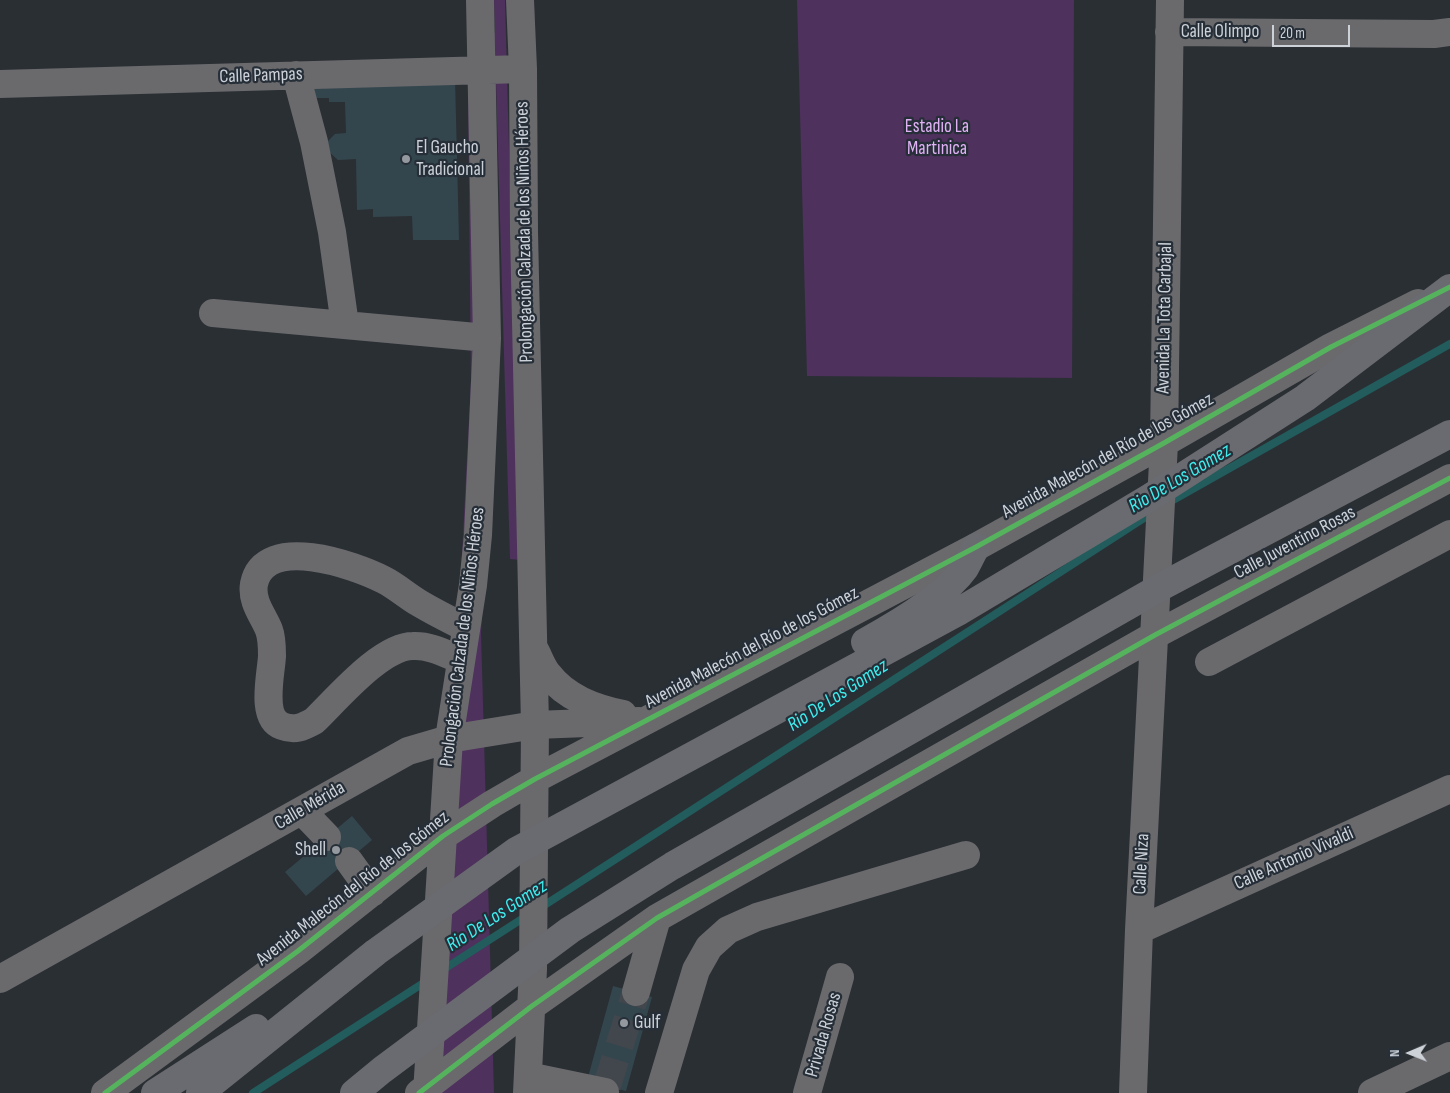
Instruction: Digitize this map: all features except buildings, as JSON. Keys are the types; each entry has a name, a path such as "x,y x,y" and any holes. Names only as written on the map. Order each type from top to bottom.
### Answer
{"main road":[{"name":"Avenida Malecón del Río de los Gómez","path":"200,1093 376,952 516,851 958,612 1149,498 1305,398 1450,288"},
{"path":"354,1093 570,930 672,866 1166,584 1450,434"},
{"path":"516,851 541,825 559,810 874,637 910,614 952,582 966,567 976,547"},
{"path":"155,1093 376,952"}],"street":[{"name":"Prolongación Calzada de los Niños Héroes","path":"424,1091 430,1052 449,739 473,585 478,534 487,338 480,0"},
{"name":"Prolongación Calzada de los Niños Héroes","path":"520,0 523,69 524,232 535,725 533,969 528,1084"},
{"name":"Avenida La Tota Carbajal","path":"1155,624 1163,454 1170,0"},
{"name":"Calle Olimpo","path":"1169,32 1434,34 1450,32"},
{"name":"Calle Pampas","path":"0,84 523,69"},
{"path":"296,75 314,142 332,232 345,325"},
{"name":"Avenida Malecón del Río de los Gómez","path":"106,1093 298,951 443,836 535,786 648,720 976,547 1163,454 1331,347 1450,288"},
{"path":"213,313 487,338"},
{"name":"Calle Juventino Rosas","path":"1155,624 1450,478"},
{"path":"1209,662 1450,534"},
{"path":"461,660 431,648 413,646 396,650 377,660 314,721 302,728 290,729 277,724 271,714 268,700 272,649 269,631 255,602 253,586 257,574 267,563 284,557 314,556 353,567 385,580 419,603 466,628"},
{"path":"424,1091 476,1038 532,1006 657,918 1155,624"},
{"name":"Calle Niza","path":"1133,1093 1139,930 1155,624"},
{"path":"534,648 547,673 558,685 576,698 611,712 648,720"},
{"name":"Calle Mérida","path":"0,979 408,751 449,739 535,725 648,720"},
{"name":"Calle Antonio Vivaldi","path":"1139,930 1450,789"},
{"path":"302,811 327,837"},
{"path":"660,1093 696,970 709,947 728,930 756,917 966,855"},
{"path":"349,860 372,893"},
{"path":"636,992 657,918"},
{"name":"Privada Rosas","path":"807,1093 840,977"},
{"path":"432,1000 476,1038"},
{"path":"1372,1093 1450,1056"},
{"path":"528,1084 606,1090"}],"green space":[{"path":"467,0 495,33 494,0 505,0 520,560 510,559 496,83 496,401 481,633 494,1093 437,1093 438,1026 471,380"},
{"name":"Estadio La Martinica","path":"797,0 1074,0 1072,378 807,376"}],"waterway":[{"name":"Rio De Los Gomez","path":"1166,504 1450,344"},
{"name":"Rio De Los Gomez","path":"540,908 1155,511"},
{"name":"Rio De Los Gomez","path":"441,971 528,915"},
{"name":"Rio De Los Gomez","path":"253,1093 428,980"}],"tunnel":[{"path":"607,1086 636,992"}],"cycle path":[{"path":"105,1093 298,951 443,836 492,804 535,779 976,547 1164,443 1331,347 1450,287"},
{"path":"419,1093 532,1006 657,918 1155,635 1450,478"}],"place":[{"name":"El Gaucho Tradicional","path":"406,159"},
{"name":"Shell","path":"336,850"},
{"name":"Gulf","path":"624,1023"}]}
